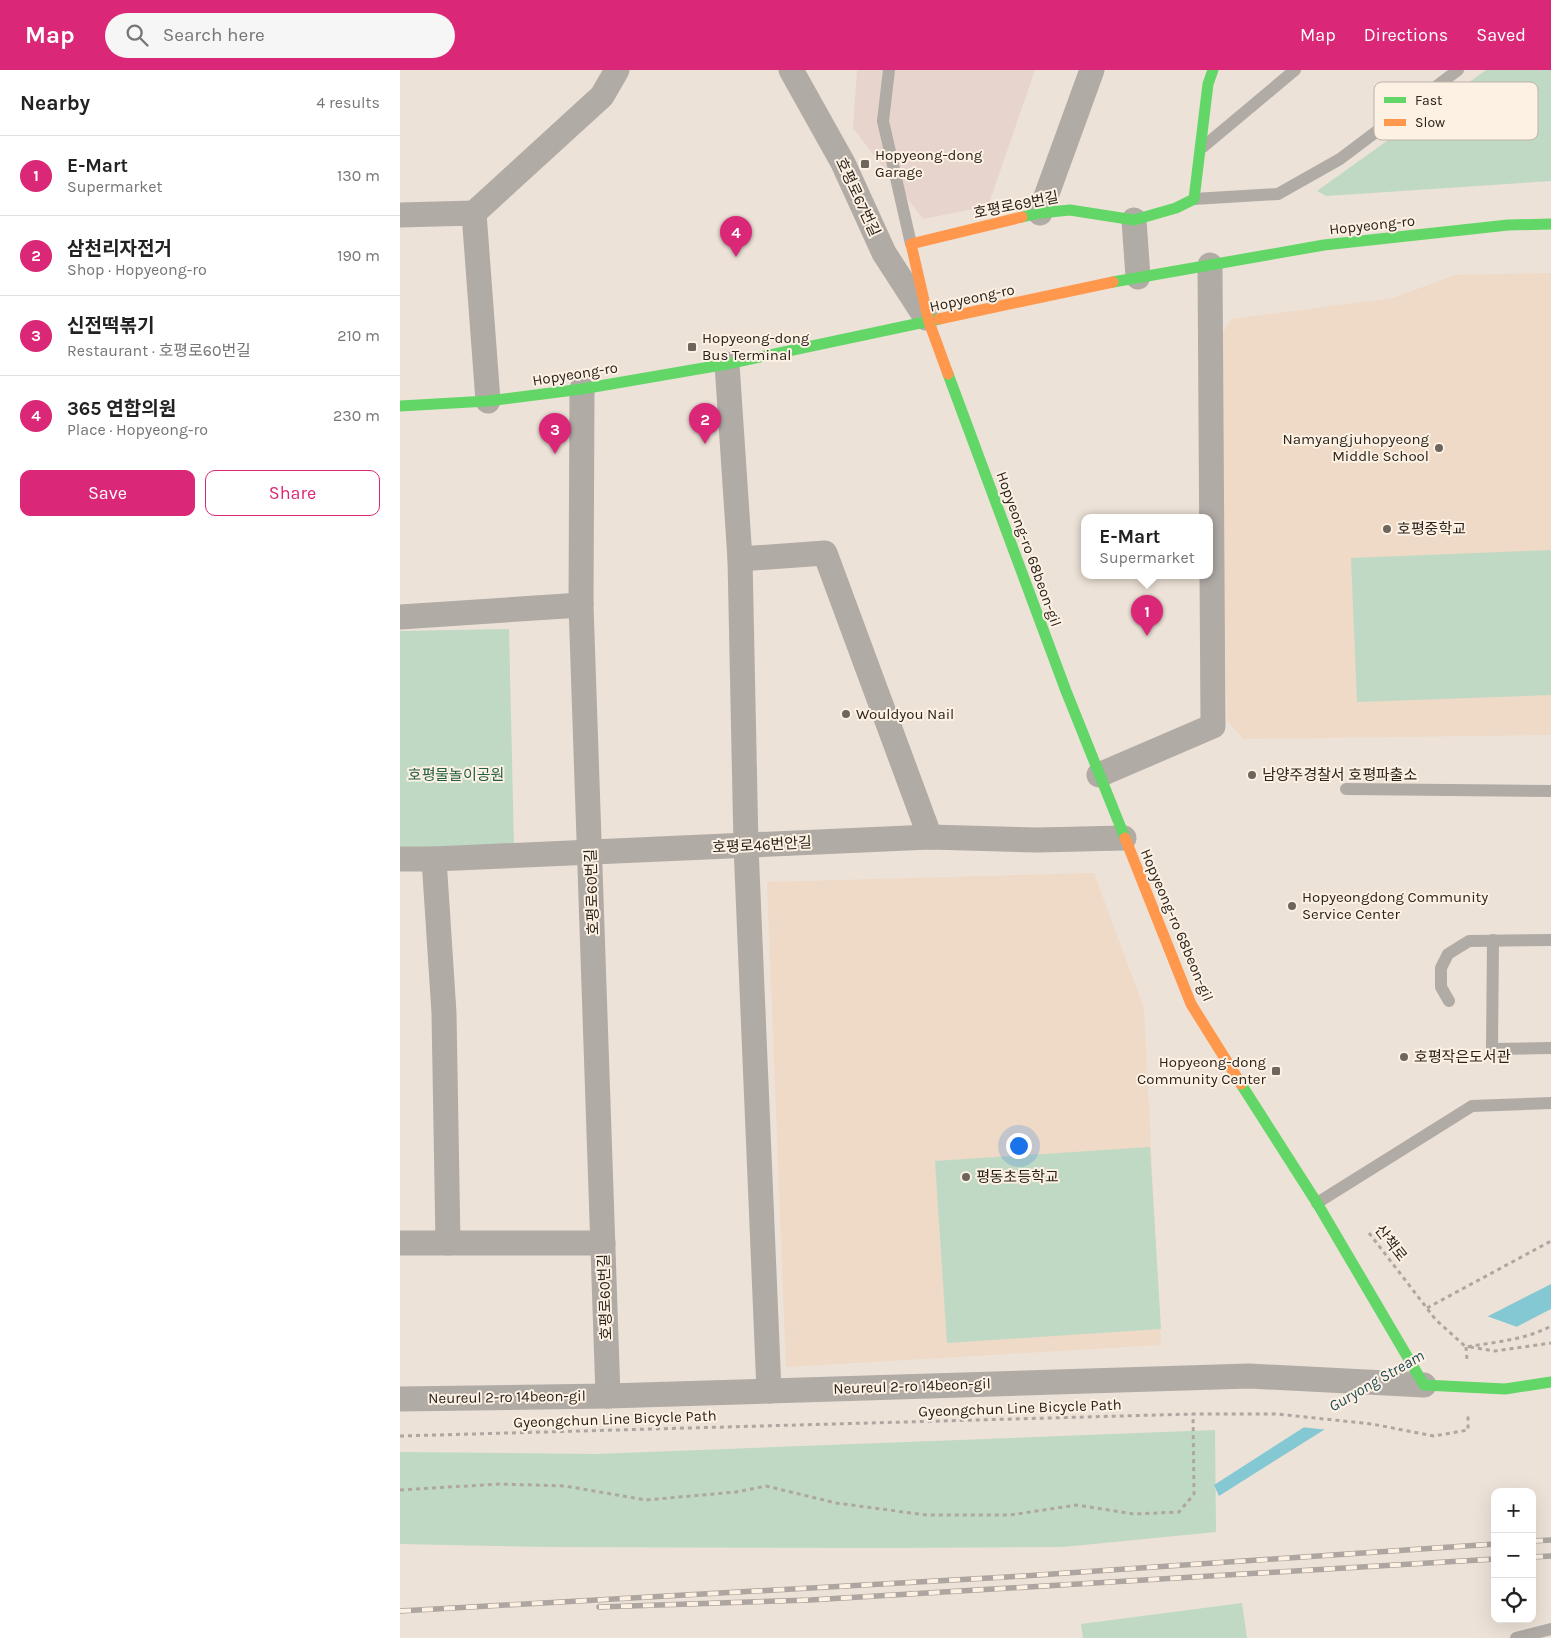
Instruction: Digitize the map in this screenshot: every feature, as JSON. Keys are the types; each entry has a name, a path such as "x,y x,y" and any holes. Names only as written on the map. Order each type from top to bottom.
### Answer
{"street":[{"path":"400,215 474,212 602,96 616,70"},
{"name":"호평로67번길","path":"791,70 843,163 884,253 929,322"},
{"path":"1040,213 1092,70"},
{"path":"1194,200 1208,84 1214,70"},
{"name":"호평로69번길","path":"911,244 1040,213 1070,210 1134,220 1176,208 1194,200"},
{"path":"474,212 488,401"},
{"path":"1134,220 1138,277"},
{"name":"Hopyeong-ro","path":"400,406 488,401 582,389 727,364 1138,277 1324,245 1508,225 1551,224"},
{"path":"911,244 929,322"},
{"path":"1210,265 1212,514"},
{"name":"Hopyeong-ro 68beon-gil","path":"929,322 1066,691 1191,1004 1318,1203 1399,1343 1430,1385"},
{"path":"727,364 740,559 746,846 768,1391"},
{"name":"호평로60번길","path":"582,389 581,605 608,1396"},
{"path":"740,559 825,553 930,837"},
{"path":"1099,775 1214,726 1213,579"},
{"path":"400,617 581,605"},
{"name":"호평로46번안길","path":"400,859 930,837 1038,840 1124,838"},
{"path":"434,859 444,1013 448,1243"},
{"path":"400,1244 603,1243"},
{"name":"Neureul 2-ro 14beon-gil","path":"400,1398 608,1396 1249,1376 1430,1385"},
{"path":"1430,1385 1505,1389 1551,1382"}],"lane":[{"path":"888,70 883,121 911,244"},
{"path":"1201,149 1295,70"},
{"path":"1442,82 1458,70"},
{"path":"1194,200 1278,194 1340,160 1374,134"},
{"path":"1346,789 1551,791"},
{"path":"1493,940 1492,1049 1551,1048"},
{"path":"1449,1001 1441,987 1441,968 1448,954 1469,941 1551,940"},
{"path":"1318,1203 1472,1106 1551,1103"},
{"path":"1516,1638 1551,1629"}],"path":[{"name":"산책로","path":"1367,1230 1436,1320 1466,1347"},
{"path":"1427,1308 1551,1241"},
{"path":"1466,1347 1536,1334 1551,1326"},
{"path":"1466,1347 1495,1351 1551,1343"},
{"name":"Gyeongchun Line Bicycle Path","path":"400,1436 1194,1414 1277,1414 1372,1424 1434,1436 1468,1430 1466,1347"},
{"path":"400,1490 499,1484 565,1486 646,1500 736,1492 766,1486 836,1503 926,1515 1010,1515 1077,1505 1134,1514 1179,1512 1194,1494 1194,1414"}],"shaded area":[{"path":"857,70 1035,70 988,206 923,219 853,128"},
{"name":"호평중학교","path":"1551,273 1551,735 1243,739 1227,720 1219,338 1232,319 1393,298 1455,275"},
{"name":"평동초등학교","path":"1094,873 1144,1008 1161,1345 786,1367 767,882"}],"green space":[{"path":"1486,70 1551,70 1551,181 1326,196 1317,191 1388,140 1538,140 1538,82 1469,82"},
{"path":"1551,550 1551,695 1357,702 1351,558"},
{"name":"호평물놀이공원","path":"509,629 514,847 400,848 400,631"},
{"path":"1150,1147 1161,1329 947,1343 935,1161"},
{"path":"1215,1430 1216,1532 1063,1547 549,1547 400,1544 400,1452 596,1454"},
{"path":"1242,1603 1247,1638 1083,1638 1081,1624"}],"water":[{"path":"1551,1284 1551,1309 1346,1416 1219,1496 1214,1485 1337,1406 1461,1330"}],"pier":[{"path":"1484,1315 1520,1328 1347,1418 1329,1430 1300,1427 1459,1328"}],"railway":[{"path":"1536,1541 1551,1540"},
{"path":"400,1611 1007,1577 1491,1544"},
{"path":"1536,1557 1551,1556"},
{"path":"599,1607 810,1600 1491,1559"}],"traffic: fast":[{"path":"1022,217 1070,210 1134,220 1176,208 1194,199 1208,84 1213,70"},
{"path":"1113,282 1324,245 1508,225 1551,224"},
{"path":"400,406 488,401 582,389 727,364 939,319"},
{"path":"948,374 1066,691 1125,838"},
{"path":"1241,1084 1317,1203 1424,1385 1505,1389 1551,1382"}],"traffic: slow":[{"path":"948,374 929,322 911,244 1022,217"},
{"path":"939,319 1113,282"},
{"path":"1125,838 1191,1004 1241,1084"}],"place":[{"name":"Hopyeong-dong Garage","path":"865,164"},
{"name":"365 연합의원","path":"736,257"},
{"name":"Hopyeong-dong Bus Terminal","path":"692,347"},
{"name":"삼천리자전거","path":"705,444"},
{"name":"Namyangjuhopyeong Middle School","path":"1439,448"},
{"name":"신전떡볶기","path":"555,454"},
{"name":"호평중학교","path":"1387,529"},
{"name":"E-Mart","path":"1147,636"},
{"name":"Wouldyou Nail","path":"846,714"},
{"name":"남양주경찰서 호평파출소","path":"1252,775"},
{"name":"Hopyeongdong Community Service Center","path":"1292,906"},
{"name":"호평작은도서관","path":"1404,1057"},
{"name":"Hopyeong-dong Community Center","path":"1276,1071"},
{"name":"평동초등학교","path":"966,1177"}],"water label":[{"name":"Guryong Stream","path":"1376,1380"}]}
